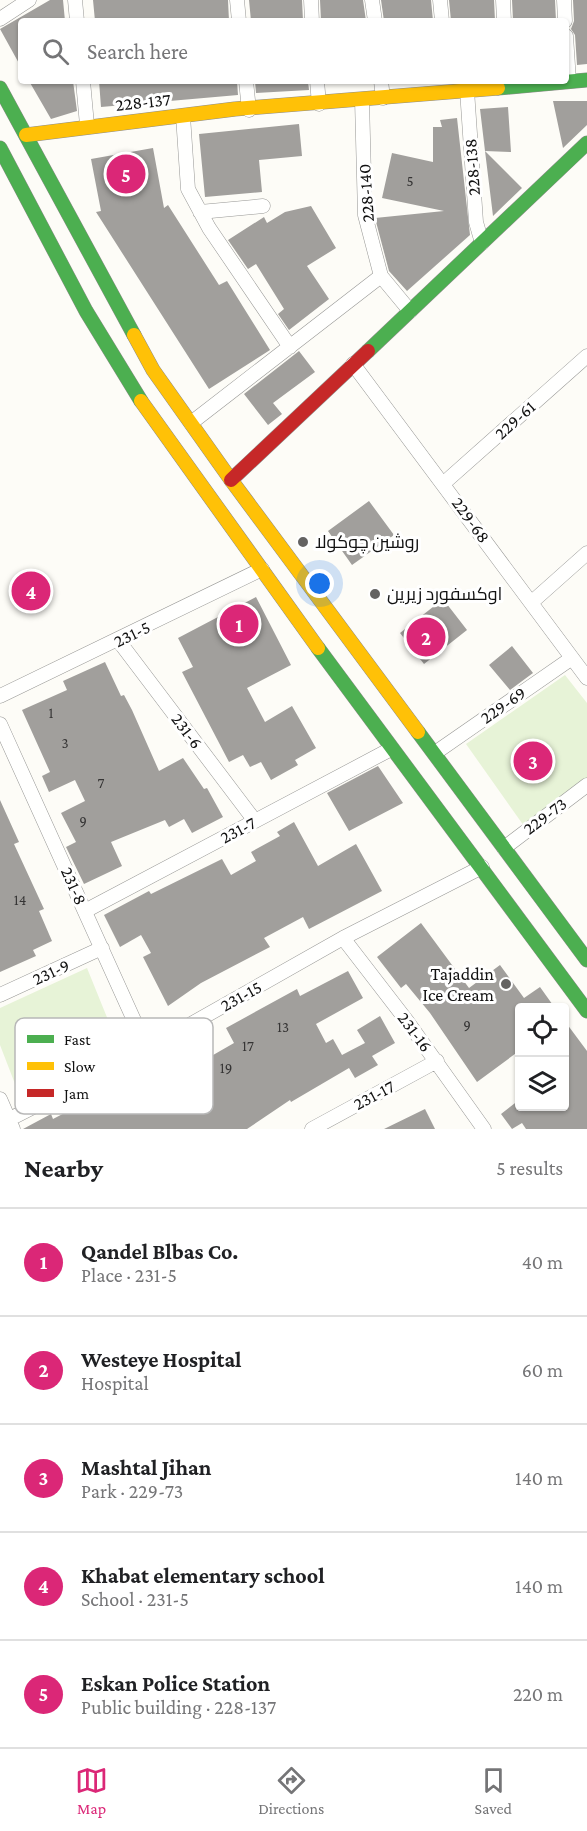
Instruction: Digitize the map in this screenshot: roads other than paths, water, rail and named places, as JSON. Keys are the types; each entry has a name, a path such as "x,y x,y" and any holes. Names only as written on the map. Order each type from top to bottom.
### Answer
{"main road":[{"name":"228-137","path":"569,81 587,80"},
{"name":"228-137","path":"26,135 87,125 383,98 448,87 468,90 509,84"},
{"path":"0,88 26,135 99,304 127,382 391,749 482,867 587,1011"},
{"path":"231,480 587,143"},
{"path":"2,155 99,304 153,370 231,480 587,960"}],"street":[{"path":"0,19 29,0"},
{"path":"75,0 77,18"},
{"path":"237,0 239,18"},
{"path":"311,0 312,18"},
{"path":"372,0 375,18"},
{"path":"440,0 441,18"},
{"path":"503,0 504,18"},
{"path":"564,0 565,18"},
{"path":"83,84 87,125"},
{"path":"246,84 249,110"},
{"path":"317,84 319,104"},
{"path":"381,84 383,98"},
{"name":"228-138","path":"468,90 476,222 482,243"},
{"name":"228-140","path":"362,100 365,215 381,276 410,310"},
{"path":"183,116 188,189 200,212 290,347"},
{"path":"200,212 263,206"},
{"path":"192,423 381,276"},
{"name":"229-61","path":"444,483 587,356"},
{"name":"229-68","path":"353,364 444,483 587,678"},
{"path":"532,602 587,552"},
{"name":"231-5","path":"0,696 262,569"},
{"name":"231-6","path":"118,640 255,821"},
{"name":"229-69","path":"435,753 572,658"},
{"name":"231-8","path":"0,724 133,1018"},
{"name":"231-7","path":"85,911 391,749"},
{"name":"229-73","path":"504,848 587,785"},
{"name":"231-15","path":"202,1018 343,938 482,867"},
{"name":"231-16","path":"343,938 437,1061 484,1129"},
{"name":"231-9","path":"0,995 102,948"},
{"name":"231-17","path":"312,1129 437,1061"},
{"path":"0,1099 7,1124"},
{"name":"231-15","path":"7,1124 26,1114"}],"place":[{"name":"Eskan Police Station","path":"126,174"},
{"name":"روشين چوكولا","path":"303,542"},
{"name":"Khabat elementary school","path":"31,591"},
{"name":"اوكسفورد زيرين","path":"375,594"},
{"name":"Qandel Blbas Co.","path":"239,624"},
{"name":"Westeye Hospital","path":"426,637"},
{"name":"Mashtal Jihan","path":"533,761"},
{"name":"Tajaddin Ice Cream","path":"506,984"}]}
